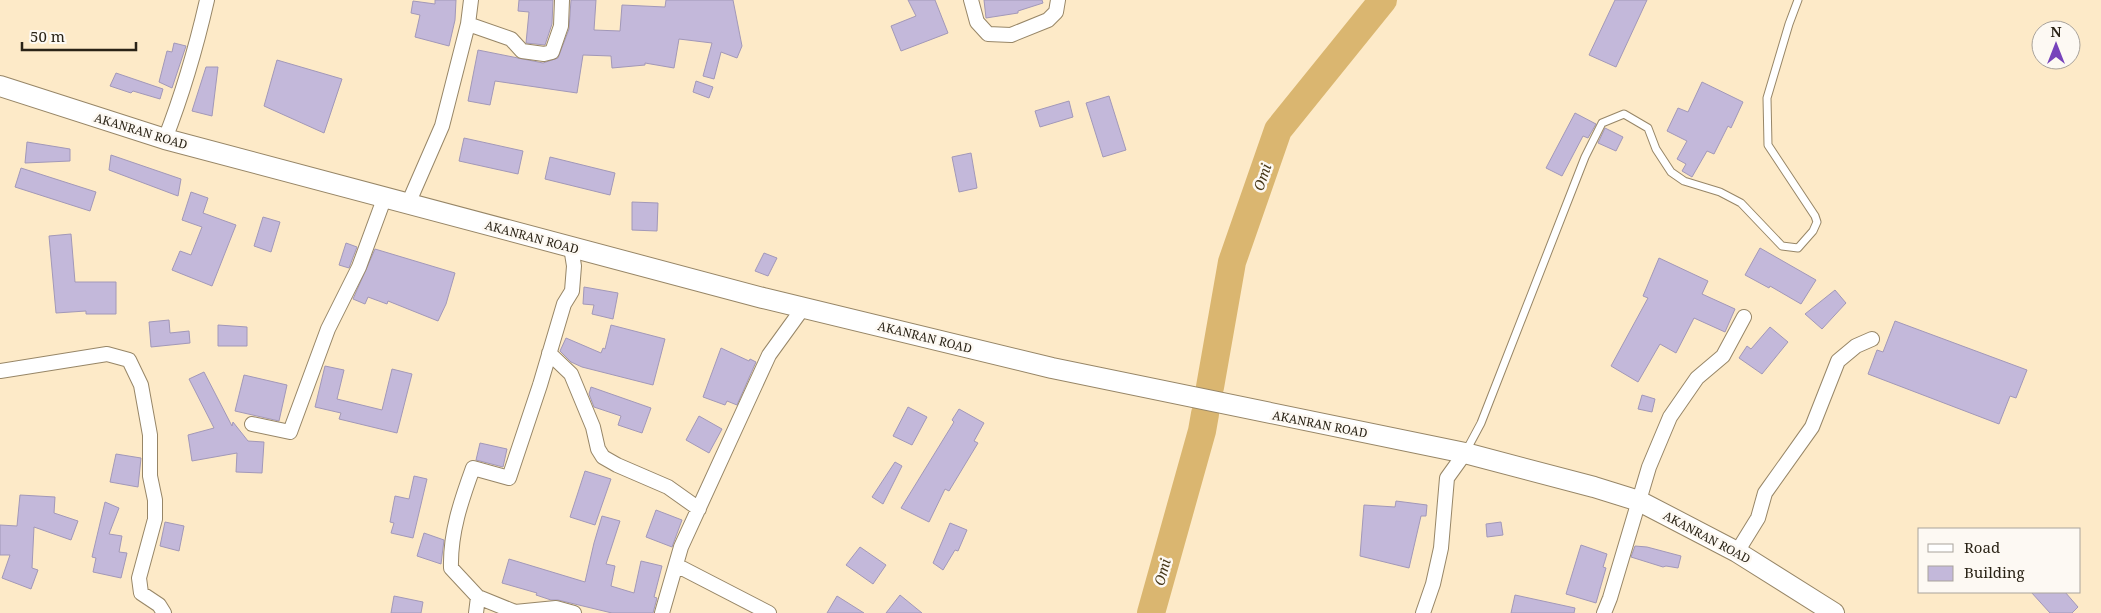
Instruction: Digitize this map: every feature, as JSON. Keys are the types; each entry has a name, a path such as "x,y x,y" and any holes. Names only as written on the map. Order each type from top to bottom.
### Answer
{"main road":[{"name":"AKANRAN ROAD","path":"0,86 165,139 384,199 803,308 1062,370 1465,453 1594,487 1639,501 1736,552 1830,612"}],"street":[{"path":"165,139 180,103 194,56 206,0"},
{"path":"408,204 442,126 468,24 471,0"},
{"path":"468,24 511,38 522,51 544,54 552,52 561,26 562,0"},
{"path":"971,0 977,22 988,34 1011,35 1048,20 1056,12 1058,0"},
{"path":"252,424 290,432 328,329 358,267 384,199"},
{"path":"571,247 574,266 572,291 564,304 509,478 473,468 458,510 450,551 451,568 478,597 515,612 556,608 574,613"},
{"path":"662,613 682,547 769,355 803,308"},
{"path":"1604,613 1649,468 1670,417 1697,378 1723,356 1744,317"},
{"path":"1736,552 1758,518 1765,493 1812,427 1838,362 1856,346 1872,339"},
{"path":"549,353 571,374 593,427 598,450 604,457 617,465 668,487 699,509"},
{"path":"0,371 107,354 129,360 141,385 150,435 150,476 155,500 155,518 139,578 141,593 159,605 164,613"},
{"path":"1423,613 1433,584 1441,548 1447,478 1465,453"},
{"path":"676,565 769,613"},
{"path":"476,613 478,597"}],"lane":[{"path":"1465,453 1481,423 1585,157 1602,123 1624,114 1648,128 1656,149 1671,172 1684,181 1720,192 1741,203 1782,246 1798,248 1813,231 1817,222 1815,216 1768,146 1767,98 1798,0"}],"building":[{"path":"435,0 456,0 455,20 449,46 415,37 420,15 411,13 413,1 435,4"},
{"path":"519,0 553,0 552,24 545,45 526,43 529,12 518,11"},
{"path":"571,0 596,0 594,30 620,31 622,5 665,7 666,0 733,0 742,46 737,58 721,52 714,79 703,76 712,43 679,39 674,68 645,63 645,65 612,68 611,56 583,55 577,93 495,81 490,105 468,101 478,50 543,63 558,58 569,29"},
{"path":"908,0 935,0 948,33 901,51 891,26 916,16"},
{"path":"984,0 1042,0 1043,3 1018,11 1018,13 986,18"},
{"path":"1615,0 1647,0 1616,67 1589,55"},
{"path":"174,43 186,46 172,88 159,82 167,51 172,52"},
{"path":"277,60 342,79 324,133 264,106"},
{"path":"206,67 218,67 212,116 192,111"},
{"path":"116,73 163,89 160,99 110,86"},
{"path":"696,81 713,87 709,98 693,92"},
{"path":"1702,82 1743,102 1731,128 1728,126 1714,154 1707,151 1692,177 1682,171 1686,164 1677,159 1687,141 1667,131 1678,108 1688,112"},
{"path":"1109,96 1126,150 1103,157 1086,103"},
{"path":"1069,101 1073,117 1040,127 1035,111"},
{"path":"1575,113 1596,124 1588,138 1583,136 1562,176 1546,168"},
{"path":"1605,128 1623,137 1616,151 1598,143"},
{"path":"464,138 523,151 518,174 459,161"},
{"path":"27,142 70,149 70,161 25,163"},
{"path":"971,153 977,188 959,192 952,157"},
{"path":"111,155 181,179 178,196 109,170"},
{"path":"550,157 615,173 610,195 545,179"},
{"path":"21,168 96,192 90,211 15,187"},
{"path":"191,192 208,198 203,213 236,225 212,286 172,270 180,251 191,255 202,227 182,220"},
{"path":"632,202 658,203 657,231 632,230"},
{"path":"263,217 280,222 271,252 254,246"},
{"path":"71,234 75,282 116,282 116,314 86,314 86,311 56,313 49,236"},
{"path":"346,243 357,247 349,268 339,265"},
{"path":"1760,248 1816,280 1801,304 1770,286 1769,288 1745,275"},
{"path":"375,249 455,273 446,304 438,321 388,301 387,304 368,297 365,304 353,299"},
{"path":"764,253 777,258 768,276 755,271"},
{"path":"1659,258 1708,281 1702,294 1735,309 1725,332 1694,318 1676,353 1660,344 1638,382 1611,366 1648,298 1643,296"},
{"path":"584,287 618,293 613,319 592,314 594,305 583,304"},
{"path":"1835,290 1846,303 1822,329 1805,314"},
{"path":"169,320 170,333 189,331 190,343 151,347 149,322"},
{"path":"1895,321 2027,370 2016,398 2010,396 1999,424 1868,374 1877,350 1883,352"},
{"path":"218,325 247,327 247,346 218,346"},
{"path":"611,325 665,339 653,385 582,367 571,362 560,351 566,338 601,353 603,348 605,349"},
{"path":"1770,327 1788,342 1762,374 1739,358 1747,346 1751,349"},
{"path":"721,348 749,361 750,359 756,362 737,405 727,401 725,405 703,397"},
{"path":"325,366 344,370 337,399 382,410 392,369 412,374 397,433 339,419 341,413 315,407"},
{"path":"204,372 232,426 233,422 248,441 264,442 262,473 236,472 237,453 192,461 188,435 214,428 189,379"},
{"path":"244,375 287,385 279,421 235,411"},
{"path":"591,387 651,408 642,433 618,425 621,416 594,407 589,394"},
{"path":"1642,395 1655,399 1652,412 1638,409"},
{"path":"908,407 927,417 912,445 893,436"},
{"path":"959,409 984,423 974,441 978,443 949,491 945,489 929,522 901,508 954,422 952,420"},
{"path":"699,416 722,429 709,453 686,440"},
{"path":"480,443 507,449 503,467 476,460"},
{"path":"116,454 141,458 138,487 110,482"},
{"path":"895,462 902,466 883,504 872,497"},
{"path":"585,471 611,479 595,525 570,517"},
{"path":"414,476 427,479 413,538 391,533 394,523 390,522 395,496 409,499"},
{"path":"20,495 55,497 54,513 78,521 71,540 34,527 32,568 38,570 31,589 2,578 10,555 0,555 0,525 17,526"},
{"path":"1396,501 1427,505 1426,516 1421,516 1409,568 1360,556 1364,505 1395,507"},
{"path":"105,502 119,508 109,534 122,536 119,552 127,553 121,578 93,572 96,558 92,557"},
{"path":"656,510 682,520 672,547 646,537"},
{"path":"602,516 620,521 606,564 615,566 611,586 634,593 641,561 662,566 654,597 657,598 653,613 612,613 551,600 536,595 537,593 502,583 509,559 585,582"},
{"path":"165,522 184,526 179,551 160,546"},
{"path":"1501,522 1503,535 1487,537 1486,524"},
{"path":"950,523 967,530 958,551 955,550 943,570 933,563"},
{"path":"424,533 444,540 441,564 417,556"},
{"path":"1581,545 1607,554 1603,567 1606,568 1596,603 1566,594"},
{"path":"1635,546 1647,547 1681,556 1678,568 1663,567 1631,557"},
{"path":"860,547 886,565 873,584 846,565"},
{"path":"2032,593 2066,593 2078,607 2072,613 2050,613"},
{"path":"900,595 922,613 886,613"},
{"path":"1515,595 1575,608 1574,613 1511,613"},
{"path":"394,596 423,602 421,613 391,613"},
{"path":"837,596 864,613 827,613"}],"waterway":[{"name":"Omi","path":"1210,387 1232,262 1278,130 1383,0"},
{"name":"Omi","path":"1151,613 1202,431 1205,414"}]}
